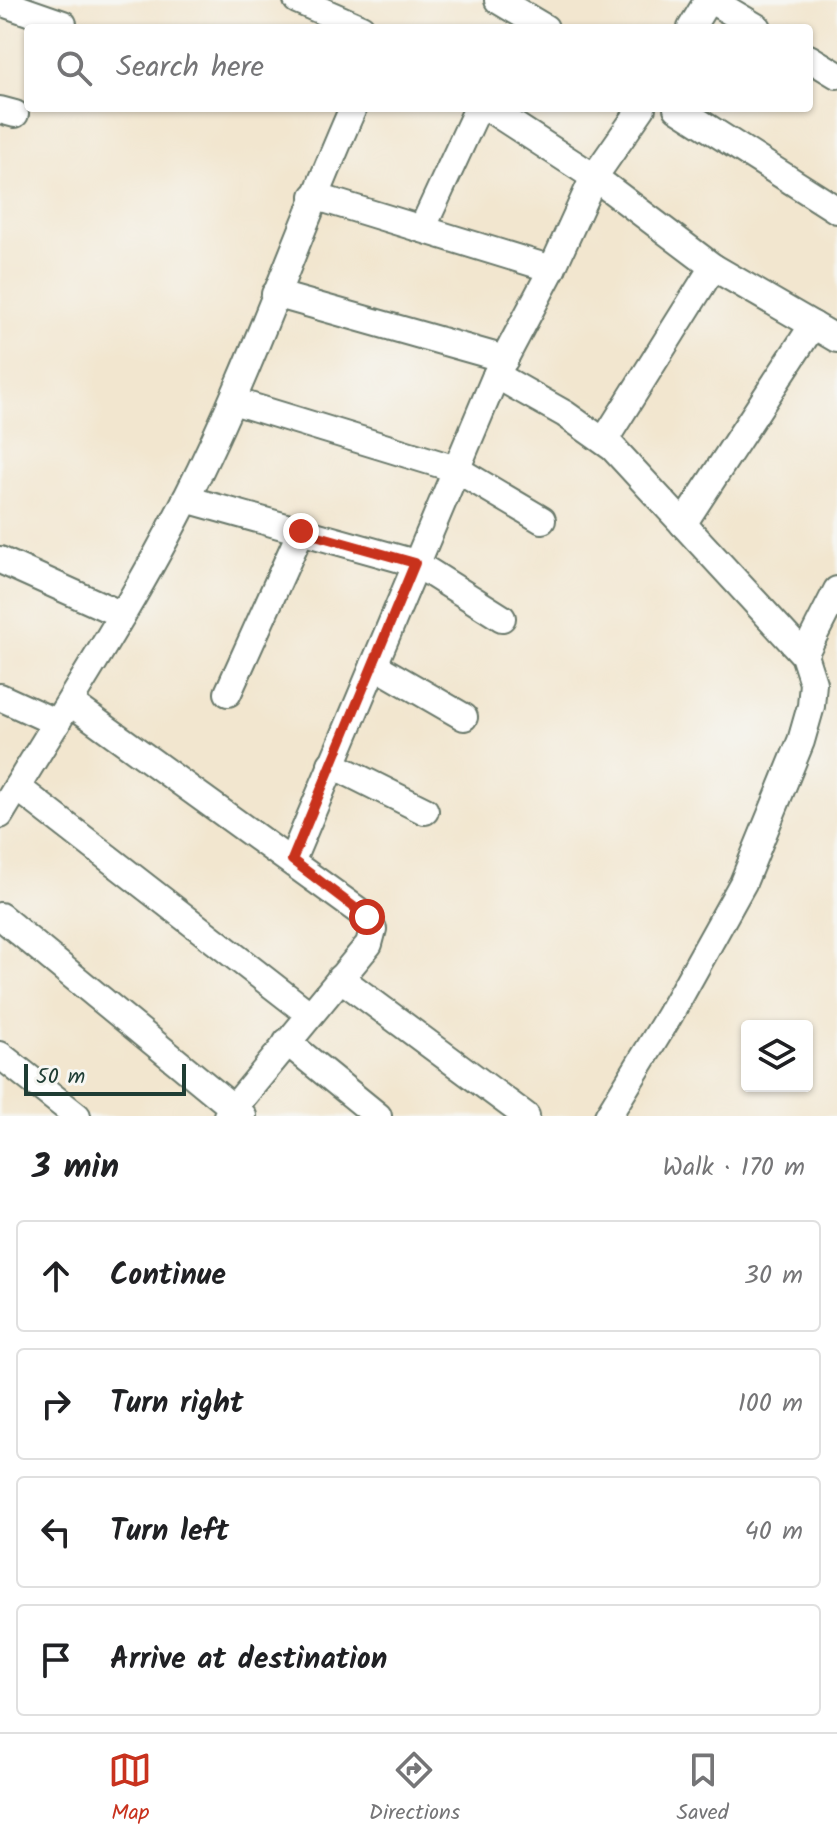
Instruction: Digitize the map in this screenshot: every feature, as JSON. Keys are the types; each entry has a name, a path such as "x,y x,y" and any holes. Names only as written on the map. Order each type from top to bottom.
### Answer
{"street":[{"path":"297,0 352,24"},
{"path":"498,0 538,24"},
{"path":"694,24 710,0 751,24"},
{"path":"0,2 63,24"},
{"path":"813,60 837,75"},
{"path":"0,815 122,615 186,499 233,401 314,196 351,112"},
{"path":"422,229 476,112"},
{"path":"494,112 594,177 713,267 837,339"},
{"path":"292,860 500,367 552,269 594,177 639,112"},
{"path":"683,112 837,210"},
{"path":"314,196 552,269"},
{"path":"604,441 713,267"},
{"path":"275,294 500,367 604,441 804,655 813,683 811,706 801,741 743,883 669,1016 608,1116"},
{"path":"683,524 813,325"},
{"path":"233,401 456,469 542,520"},
{"path":"186,499 415,563 502,618"},
{"path":"228,693 301,531"},
{"path":"0,560 122,615"},
{"path":"804,655 837,590"},
{"path":"374,665 464,717"},
{"path":"0,697 64,713 292,860 367,917 373,929 369,944 309,1014 234,1114 0,916"},
{"path":"331,764 425,811"},
{"path":"17,787 309,1014"},
{"path":"340,978 526,1116"},
{"path":"287,1042 378,1116"},
{"path":"0,1055 77,1116"}],"route":[{"path":"301,531 415,563 292,860 367,917"}]}
